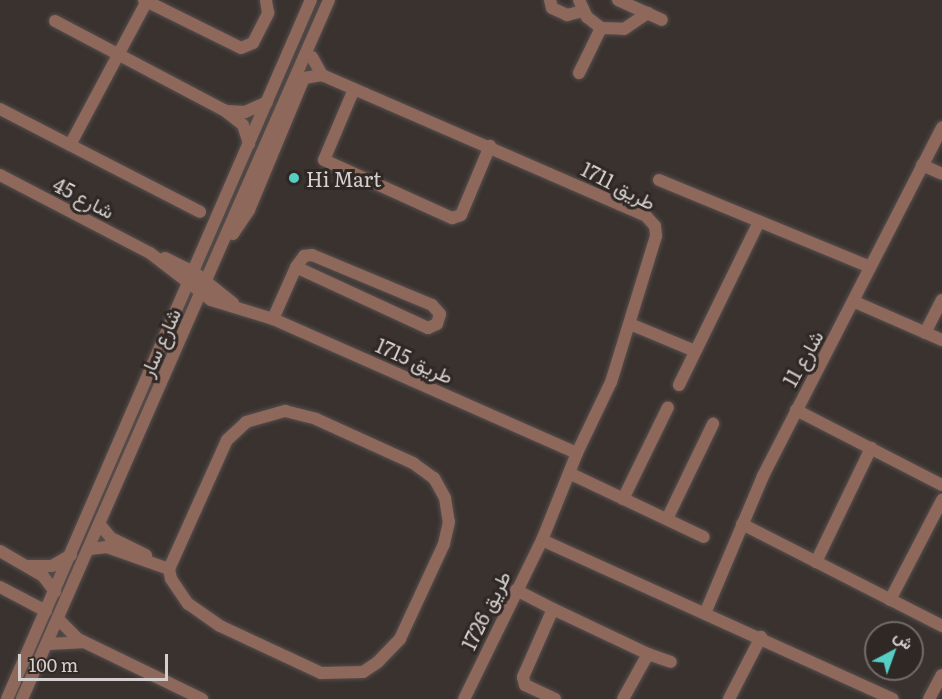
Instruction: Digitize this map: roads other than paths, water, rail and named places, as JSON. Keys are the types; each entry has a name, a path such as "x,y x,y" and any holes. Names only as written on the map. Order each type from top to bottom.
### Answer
{"street":[{"path":"70,145 146,1 242,48 253,43 268,13 266,0"},
{"name":"شارع سار","path":"7,699 312,0"},
{"name":"شارع سار","path":"22,699 60,621 329,0"},
{"path":"550,0 552,8 567,15 581,6 601,28 624,29 648,13"},
{"path":"618,0 662,20"},
{"path":"221,249 249,210 322,33 322,16"},
{"path":"55,21 225,111 243,125 249,144"},
{"path":"579,74 601,28"},
{"path":"304,78 322,75 312,57"},
{"name":"طريق 1711","path":"322,75 490,146 651,220 656,236 611,382 577,453 543,540"},
{"path":"354,89 324,160 441,213 457,218 461,215 490,146"},
{"path":"225,111 245,112 267,102"},
{"path":"0,110 200,213"},
{"name":"شارع 11","path":"706,611 742,524 796,410 855,302 870,267 942,127"},
{"path":"922,165 942,174"},
{"name":"شارع 45","path":"0,175 150,253 205,287"},
{"path":"659,180 870,267"},
{"path":"679,385 759,222"},
{"path":"273,319 296,267 304,256 312,255 432,305 440,314 437,324 428,328 296,267"},
{"name":"طريق 1715","path":"205,287 237,306 273,319 577,453"},
{"path":"925,333 942,300"},
{"path":"855,302 942,340"},
{"path":"630,324 695,351"},
{"path":"623,499 668,407"},
{"path":"796,410 942,485"},
{"path":"90,549 107,547 169,568 181,598 220,626 321,674 363,672 378,662 400,639 444,544 449,513 434,478 413,463 316,419 294,413 272,412 246,422 227,440 169,568"},
{"path":"667,519 713,424"},
{"path":"816,562 871,448"},
{"path":"569,472 704,537"},
{"path":"890,600 942,500"},
{"path":"742,524 942,626"},
{"path":"101,526 111,538 142,552 153,562"},
{"path":"543,540 706,611 893,699"},
{"name":"طريق 1726","path":"464,699 516,590 543,540"},
{"path":"0,551 46,579 55,592"},
{"path":"28,566 52,566 71,555"},
{"path":"0,587 46,610"},
{"path":"516,590 648,654 670,662"},
{"path":"553,609 523,677 525,685 555,699"},
{"path":"60,621 86,643 202,699"},
{"path":"729,699 761,637"},
{"path":"48,644 86,643"},
{"path":"623,699 648,654"},
{"path":"929,699 942,675"},
{"path":"934,699 942,697"}],"place":[{"name":"Hi Mart","path":"294,178"}]}
